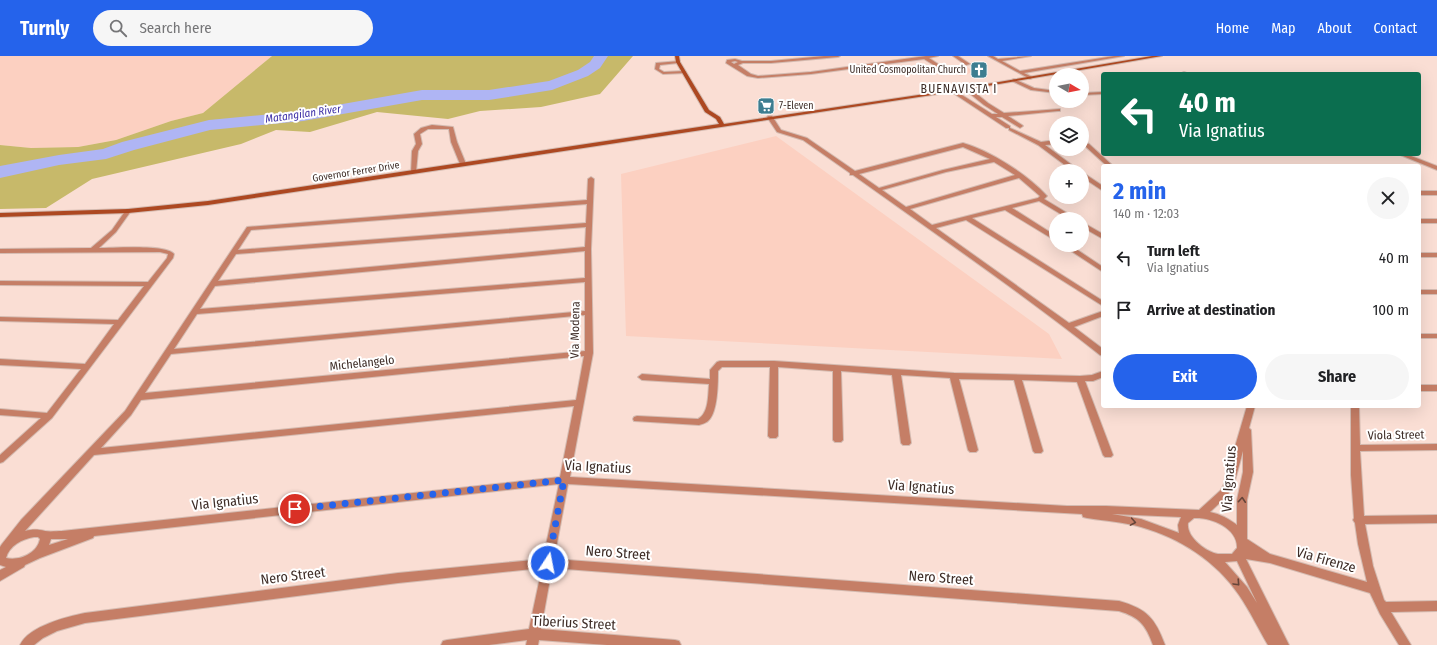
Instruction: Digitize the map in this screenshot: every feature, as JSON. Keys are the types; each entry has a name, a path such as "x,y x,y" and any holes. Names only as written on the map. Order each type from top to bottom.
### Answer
{"main road":[{"path":"677,56 678,62 707,111 710,123"},
{"path":"707,111 718,118 722,125 952,91 1160,56"},
{"name":"Governor Ferrer Drive","path":"0,215 128,211 208,203 413,172 710,123 722,125"}],"street":[{"path":"799,60 806,56"},
{"path":"838,56 764,63 742,62 735,60 728,62 749,75 758,76 811,73 936,56"},
{"path":"954,56 968,64"},
{"path":"990,56 1030,78"},
{"path":"998,60 1029,56"},
{"path":"1019,72 1122,56"},
{"path":"925,58 938,66"},
{"path":"678,62 661,63 658,64 657,69 663,73 684,72"},
{"path":"734,65 742,62"},
{"path":"1014,80 1033,89 1049,91"},
{"path":"966,88 986,104 1022,126 1040,144"},
{"path":"952,91 1010,128 1040,144 1067,164"},
{"path":"1089,94 1101,93"},
{"path":"974,105 986,104"},
{"path":"991,116 1058,110"},
{"path":"770,118 779,131 805,139 852,174 905,209 1101,351"},
{"path":"413,172 415,151 419,144 417,134 421,129 433,127 451,128 454,142 463,164"},
{"path":"1040,144 1049,143"},
{"path":"852,174 958,145 972,147 995,160 1019,176 1044,196 1040,199 931,228"},
{"path":"1089,147 1108,164"},
{"path":"1406,156 1437,168"},
{"path":"877,190 945,171 995,160"},
{"path":"905,209 1019,176"},
{"name":"Via Modena","path":"533,639 589,353 587,313 591,179"},
{"path":"1089,179 1101,188"},
{"path":"1421,193 1437,193"},
{"path":"1040,199 1062,212"},
{"path":"30,558 7,564 2,561 0,557 3,550 38,509 128,413 249,228 590,202"},
{"path":"1007,208 1049,235"},
{"path":"93,250 114,231 128,211"},
{"path":"967,218 1101,303"},
{"path":"1421,221 1437,221"},
{"path":"233,252 589,226"},
{"path":"1089,228 1101,236"},
{"path":"212,284 588,249"},
{"path":"0,251 160,250 171,254 170,258 120,322 88,367 49,416 0,460"},
{"path":"1076,252 1101,269"},
{"path":"1421,255 1437,255"},
{"path":"193,312 588,280"},
{"path":"0,283 150,284"},
{"path":"1421,292 1437,292"},
{"path":"167,352 587,313"},
{"path":"1068,326 1101,314"},
{"path":"0,318 120,322"},
{"path":"1421,336 1437,336"},
{"name":"Michelangelo","path":"138,397 589,353"},
{"path":"0,362 88,367"},
{"path":"637,419 699,422 704,420 708,414 714,382 714,370 720,364 774,364 954,376 1017,378 1080,379 1092,378 1101,375"},
{"path":"773,436 774,364"},
{"path":"838,368 838,440"},
{"path":"896,372 906,443"},
{"path":"954,376 973,450"},
{"path":"642,377 714,382"},
{"path":"1017,378 1038,451"},
{"path":"1080,379 1108,455"},
{"path":"1421,388 1437,388"},
{"path":"93,452 580,402"},
{"name":"Via Ignatius","path":"9,544 17,538 39,534 62,535 564,480 1067,510 1197,514 1224,493 1229,484 1250,408"},
{"path":"1355,408 1358,520 1362,546 1374,589 1405,645"},
{"path":"0,412 49,416"},
{"name":"Via Ignatius","path":"1243,540 1242,500 1248,472 1247,421"},
{"name":"Viola Street","path":"1356,448 1437,447"},
{"path":"0,576 30,558 42,549 46,542 46,538 39,534 31,523 38,509"},
{"name":"Via Ignatius","path":"1067,510 1141,523 1167,532 1191,544"},
{"path":"1209,555 1226,559 1234,558 1240,554 1244,547 1243,540 1230,524 1215,517 1197,514 1186,517 1183,522 1182,529 1191,544 1209,555 1242,588 1257,611 1274,645"},
{"path":"1358,520 1437,519"},
{"name":"Via Ignatius","path":"30,558 58,545 105,530"},
{"name":"Via Firenze","path":"1243,540 1270,558"},
{"path":"1240,554 1283,645"},
{"name":"Via Firenze","path":"1240,554 1270,558 1374,589"},
{"name":"Nero Street","path":"26,645 33,638 50,627 85,618 398,578 548,563 1119,606 1131,609 1143,615 1151,625 1160,645"},
{"path":"1383,607 1437,606"},
{"name":"Tiberius Street","path":"447,645 533,639 675,645"}],"shaded area":[{"path":"0,56 272,56 203,113 171,121 116,140 78,147 31,148 0,145"},
{"path":"272,56 633,56 600,94 541,107 480,111 448,119 377,112 310,132 276,130 241,144 92,179 46,208 0,209 0,145 31,148 78,147 116,140 171,121 203,113"},
{"path":"946,67 967,67 973,71 966,75 960,76"},
{"path":"776,136 1049,334 1062,359 626,336 621,174"}],"waterway":[{"name":"Matangilan River","path":"0,172 59,160 106,154 128,146 209,125 303,116 422,95 489,95 552,85 583,73 595,65 601,56"}],"place":[{"name":"United Cosmopolitan Church","path":"979,70"},
{"name":"7-Eleven","path":"766,106"}],"district":[{"name":"BUENAVISTA I","path":"959,89"}],"route":[{"path":"295,509 564,480 548,563"}]}
